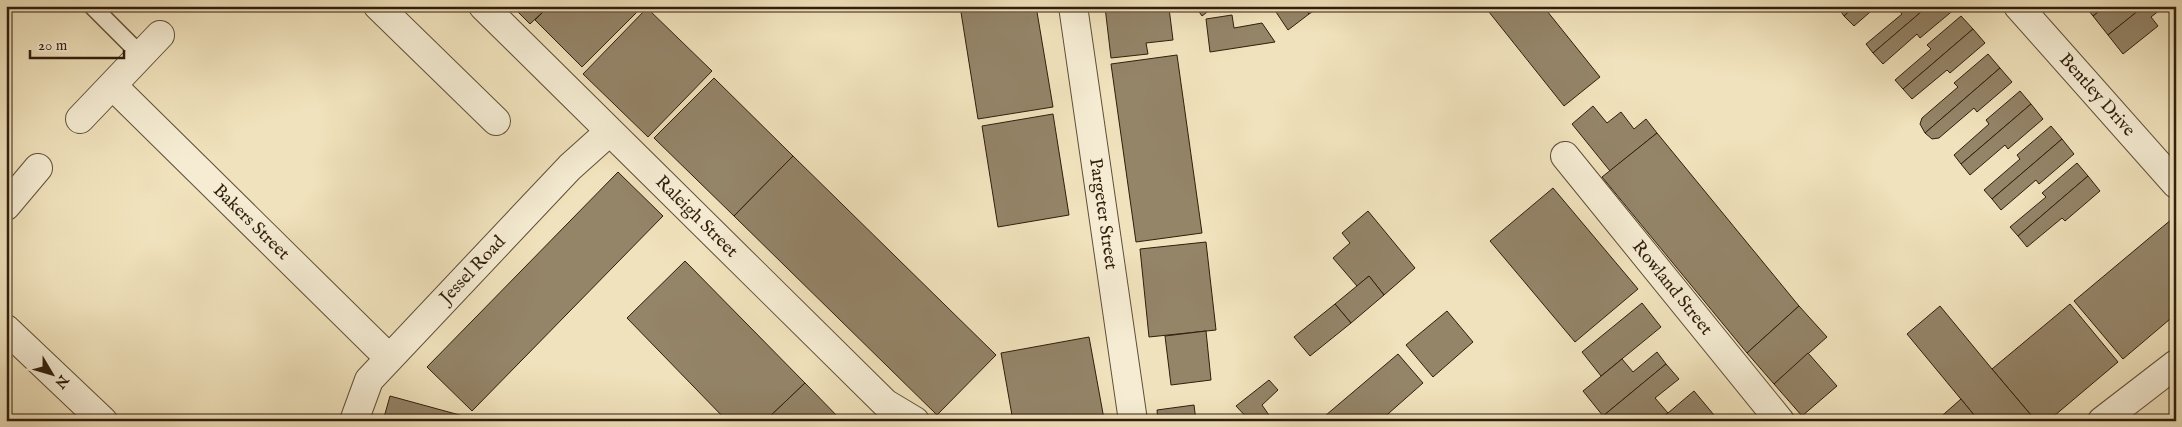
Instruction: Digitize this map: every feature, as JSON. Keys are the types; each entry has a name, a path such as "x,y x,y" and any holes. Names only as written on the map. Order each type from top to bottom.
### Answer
{"street":[{"path":"378,6 496,121"},
{"name":"Raleigh Street","path":"483,6 885,403 915,421"},
{"name":"Pargeter Street","path":"1073,6 1132,421"},
{"name":"Bentley Drive","path":"2018,6 2176,184"},
{"path":"80,119 160,35"},
{"name":"Bakers Street","path":"113,86 389,358"},
{"name":"Jessel Road","path":"354,421 369,380 570,167 609,132"},
{"name":"Rowland Street","path":"1565,156 1780,421"},
{"path":"6,206 38,168"},
{"path":"6,328 103,421"},
{"path":"2102,421 2176,364"}],"lane":[{"path":"92,6 141,55"}],"building":[{"path":"512,6 549,6 530,24"},
{"path":"549,6 643,6 582,67 535,20"},
{"path":"960,6 1036,6 1053,107 978,119"},
{"path":"1142,6 1143,11 1169,8 1173,40 1146,43 1148,54 1111,58 1105,7"},
{"path":"1195,6 1215,6 1202,16"},
{"path":"1272,6 1303,6 1309,14 1288,30"},
{"path":"1303,6 1320,6 1320,7 1309,14"},
{"path":"1496,6 1543,6 1600,77 1564,106 1489,12"},
{"path":"1837,6 1855,6 1844,16"},
{"path":"1855,6 1877,6 1854,26 1844,16"},
{"path":"1902,6 1928,6 1873,53 1866,44 1902,14 1898,9"},
{"path":"1928,6 1954,6 1956,8 1920,38 1917,34 1883,64 1873,53"},
{"path":"2085,6 2106,6 2093,16"},
{"path":"2106,6 2144,6 2108,35 2093,16"},
{"path":"2144,6 2165,6 2151,17 2158,26 2123,54 2108,35"},
{"path":"647,8 712,71 648,137 583,74"},
{"path":"1232,15 1234,28 1262,23 1275,42 1210,52 1206,19"},
{"path":"1961,16 1973,29 1903,89 1895,80 1931,49 1927,45"},
{"path":"1973,29 1985,43 1950,73 1947,70 1912,99 1903,89"},
{"path":"1988,54 2000,68 1925,133 1920,124 1922,118 1958,87 1954,83"},
{"path":"1177,55 1202,233 1136,242 1111,64"},
{"path":"2000,68 2012,82 1977,112 1974,108 1939,138 1932,139 1925,133"},
{"path":"714,78 793,156 734,216 654,138"},
{"path":"2020,91 2031,104 1961,164 1954,155 1989,124 1986,120"},
{"path":"2031,104 2043,119 2008,149 2005,145 1970,175 1961,164"},
{"path":"1593,106 1607,123 1621,112 1634,129 1646,119 1657,133 1610,171 1572,124"},
{"path":"1053,114 1069,215 998,227 982,126"},
{"path":"2051,126 2062,139 1992,199 1984,190 2020,159 2017,155"},
{"path":"1657,133 1799,306 1747,353 1602,177"},
{"path":"2062,139 2074,154 2039,184 2036,180 2001,210 1992,199"},
{"path":"793,156 996,355 937,415 734,216"},
{"path":"2077,163 2088,176 2018,236 2010,227 2046,197 2042,193"},
{"path":"618,172 663,216 472,411 427,367"},
{"path":"2088,176 2100,191 2065,221 2062,218 2027,247 2018,236"},
{"path":"1553,188 1638,289 1575,342 1490,241"},
{"path":"1368,211 1415,268 1384,295 1369,276 1357,286 1333,258 1350,243 1342,233"},
{"path":"2172,219 2176,223 2176,314 2123,359 2074,301"},
{"path":"1206,242 1216,330 1149,337 1140,249"},
{"path":"685,261 805,383 765,421 727,421 627,318"},
{"path":"1369,276 1384,295 1351,323 1335,304"},
{"path":"1642,303 1661,327 1601,376 1582,352"},
{"path":"1335,304 1351,323 1310,356 1294,337"},
{"path":"2070,304 2118,362 2048,421 2036,421 1992,369"},
{"path":"1799,306 1827,337 1774,384 1747,353"},
{"path":"1940,306 2036,421 1979,421 1907,334"},
{"path":"1447,311 1473,342 1433,377 1406,345"},
{"path":"1206,331 1211,380 1171,385 1165,336"},
{"path":"1089,337 1104,419 1091,421 1013,421 1001,353"},
{"path":"1657,352 1666,364 1603,416 1583,391 1622,359 1633,372"},
{"path":"1808,353 1837,386 1802,416 1774,384"},
{"path":"1398,354 1423,383 1380,421 1319,421"},
{"path":"1666,364 1679,379 1655,398 1668,413 1658,421 1607,421 1603,416"},
{"path":"1269,380 1278,390 1262,405 1273,421 1250,421 1236,406"},
{"path":"805,383 842,421 765,421"},
{"path":"1694,391 1719,421 1658,421 1668,413"},
{"path":"390,396 467,417 466,421 383,421"},
{"path":"1961,399 1979,421 1936,421"},
{"path":"1194,405 1196,421 1158,421 1157,410"},
{"path":"2176,409 2176,421 2162,421"}]}
